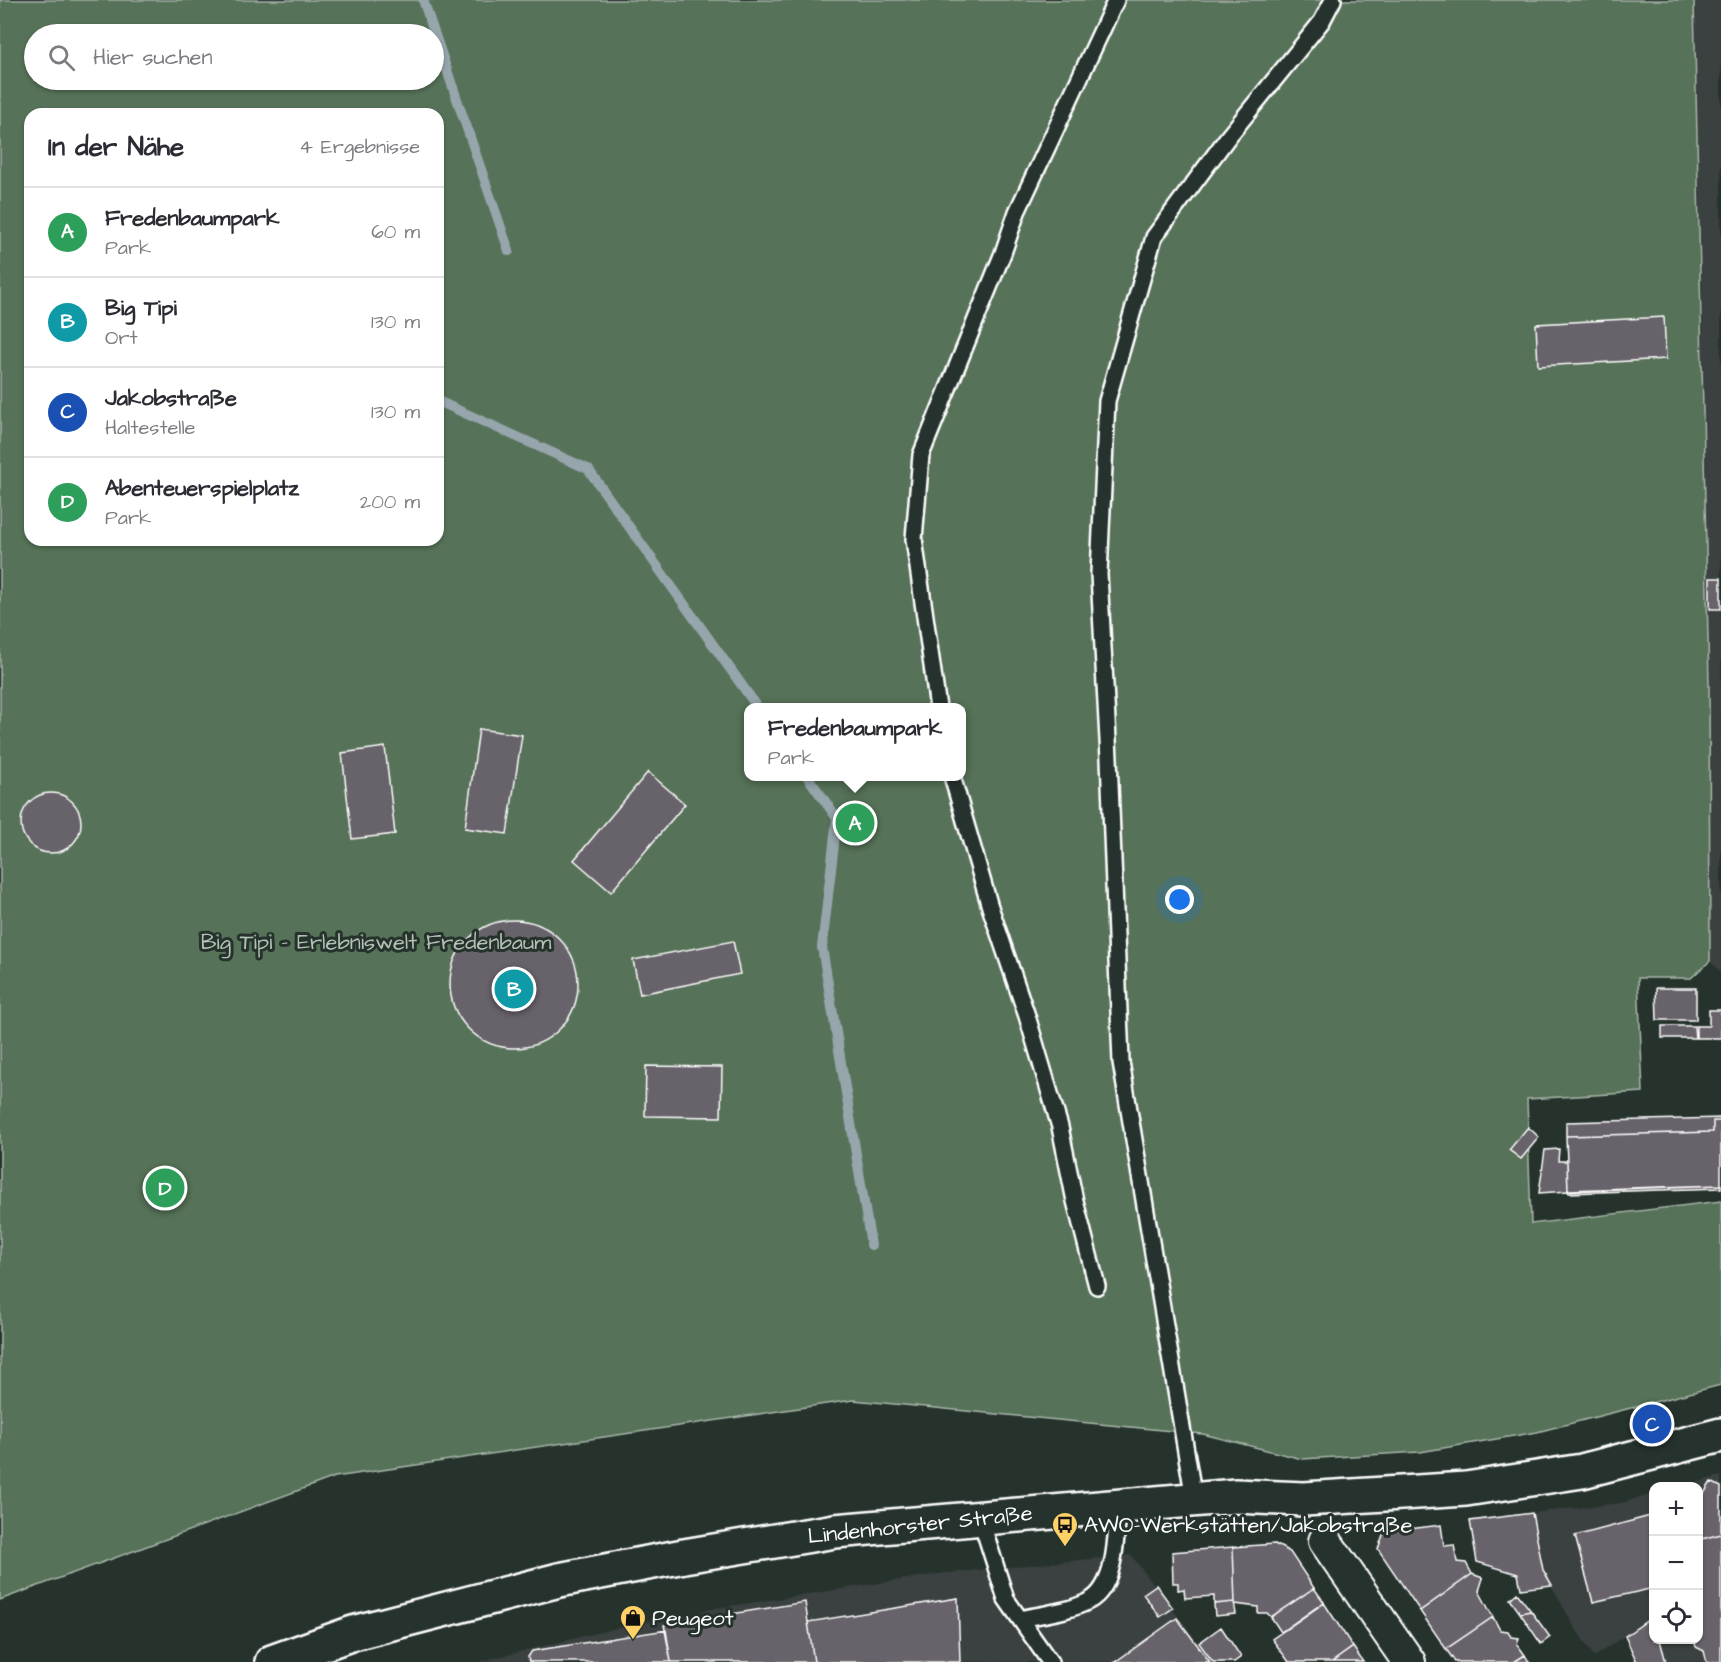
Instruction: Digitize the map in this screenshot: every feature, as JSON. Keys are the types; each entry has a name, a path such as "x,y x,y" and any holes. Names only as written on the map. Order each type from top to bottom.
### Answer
{"street":[{"name":"Lindenhorster Straße","path":"272,1662 353,1633 560,1580 684,1556 835,1531 1236,1496 1304,1499 1466,1489 1582,1471 1721,1435"},
{"path":"1325,1540 1409,1662"}],"lane":[{"path":"937,703 914,539 921,455 1003,253 1017,212 1116,0"},
{"path":"1194,1499 1121,1062 1099,574 1107,402 1154,237 1228,137 1322,21 1333,0"},
{"path":"953,781 990,907 1027,1016 1060,1127 1097,1286"},
{"path":"1020,1619 1076,1606 1091,1600 1105,1586 1112,1564 1118,1506"},
{"path":"980,1517 1006,1599 1050,1662"}],"shaded area":[{"path":"1694,0 1721,0 1721,972 1710,961 1702,299"},
{"path":"1721,1476 1721,1662 1666,1662 1661,1644 1703,1644 1703,1482 1698,1482"},
{"path":"1649,1495 1649,1619 1594,1657 1543,1570 1532,1513 1621,1503"},
{"path":"1131,1555 1213,1662 478,1662 613,1629 717,1608 939,1574"}],"green space":[{"name":"Big Tipi - Erlebniswelt Fredenbaum","path":"0,0 1694,0 1709,684 1710,961 1691,978 1638,978 1643,1092 1527,1099 1531,1224 1721,1201 1721,1385 1537,1432 1420,1452 1302,1459 1203,1434 853,1400 335,1477 0,1600"}],"building":[{"path":"1664,317 1666,359 1538,366 1536,324"},
{"path":"1710,578 1721,578 1721,609 1710,609"},
{"path":"479,729 522,735 507,834 465,828"},
{"path":"385,747 395,834 352,839 342,753"},
{"path":"648,772 685,804 611,892 574,860"},
{"path":"51,793 72,802 81,823 72,844 51,853 30,844 21,823 30,802"},
{"path":"514,920 539,925 559,939 573,959 578,984 573,1009 559,1029 539,1043 514,1048 489,1043 469,1029 455,1009 450,984 455,959 469,939 489,925"},
{"path":"733,941 740,974 640,994 633,960"},
{"path":"1656,988 1696,988 1696,1020 1657,1020"},
{"path":"1709,1010 1721,1010 1721,1038 1696,1038 1696,1026 1709,1026"},
{"path":"1662,1026 1694,1026 1695,1038 1662,1038"},
{"path":"646,1066 722,1067 721,1117 645,1116"},
{"path":"1721,1118 1721,1121 1713,1121 1713,1132 1566,1136 1566,1122"},
{"path":"1713,1121 1721,1121 1721,1185 1568,1190 1566,1136 1713,1132"},
{"path":"1528,1127 1539,1137 1521,1159 1509,1150"},
{"path":"1559,1149 1558,1161 1567,1161 1568,1191 1539,1193 1545,1150"},
{"path":"1721,1185 1721,1188 1569,1193 1568,1191"},
{"path":"1711,1482 1721,1487 1721,1534 1703,1539 1703,1536 1703,1495"},
{"path":"1532,1513 1543,1570 1552,1585 1521,1589 1518,1574 1477,1562 1470,1521"},
{"path":"1649,1516 1649,1589 1593,1602 1575,1536"},
{"path":"1441,1525 1444,1546 1454,1545 1457,1562 1466,1563 1472,1574 1420,1611 1378,1549 1384,1532"},
{"path":"1721,1534 1721,1662 1707,1662 1704,1651 1696,1647 1695,1644 1703,1644 1703,1539"},
{"path":"1275,1544 1290,1552 1314,1588 1271,1617 1267,1613 1258,1613 1258,1607 1235,1604 1233,1547"},
{"path":"1233,1547 1235,1604 1234,1602 1214,1604 1214,1596 1185,1598 1184,1589 1178,1590 1178,1583 1173,1583 1172,1552"},
{"path":"1472,1574 1483,1578 1479,1591 1493,1617 1446,1649 1420,1611"},
{"path":"1156,1585 1173,1608 1160,1617 1143,1594"},
{"path":"1314,1588 1324,1602 1281,1632 1271,1617"},
{"path":"1517,1593 1531,1611 1520,1613 1510,1599"},
{"path":"958,1598 960,1662 814,1662 808,1622"},
{"path":"805,1602 814,1662 671,1662 664,1625"},
{"path":"1234,1602 1236,1614 1215,1616 1214,1604"},
{"path":"1324,1603 1353,1647 1332,1662 1289,1662 1272,1639"},
{"path":"1531,1611 1550,1637 1541,1644 1520,1613"},
{"path":"1493,1617 1500,1630 1508,1631 1511,1637 1519,1638 1517,1644 1525,1655 1514,1662 1455,1662 1446,1649"},
{"path":"1177,1618 1210,1662 1115,1662"},
{"path":"1649,1619 1649,1644 1661,1644 1666,1662 1637,1662 1625,1636"},
{"path":"1221,1627 1241,1657 1234,1662 1213,1662 1199,1643"},
{"name":"Peugeot","path":"666,1630 671,1662 529,1662 528,1657 532,1651"},
{"path":"1353,1647 1363,1662 1332,1662"},
{"path":"1525,1655 1529,1662 1514,1662"}],"waterway":[{"path":"423,0 431,24"},
{"path":"444,61 509,251"},
{"path":"444,404 588,469 754,703"},
{"path":"811,781 837,818 822,947 871,1245"}],"place":[{"name":"Fredenbaumpark","path":"855,823"},
{"name":"Big Tipi","path":"514,989"},
{"name":"Abenteuerspielplatz","path":"165,1188"},
{"name":"Jakobstraße","path":"1652,1424"},
{"name":"AWO-Werkstätten/Jakobstraße","path":"1065,1548"},
{"name":"Peugeot","path":"633,1641"}]}
